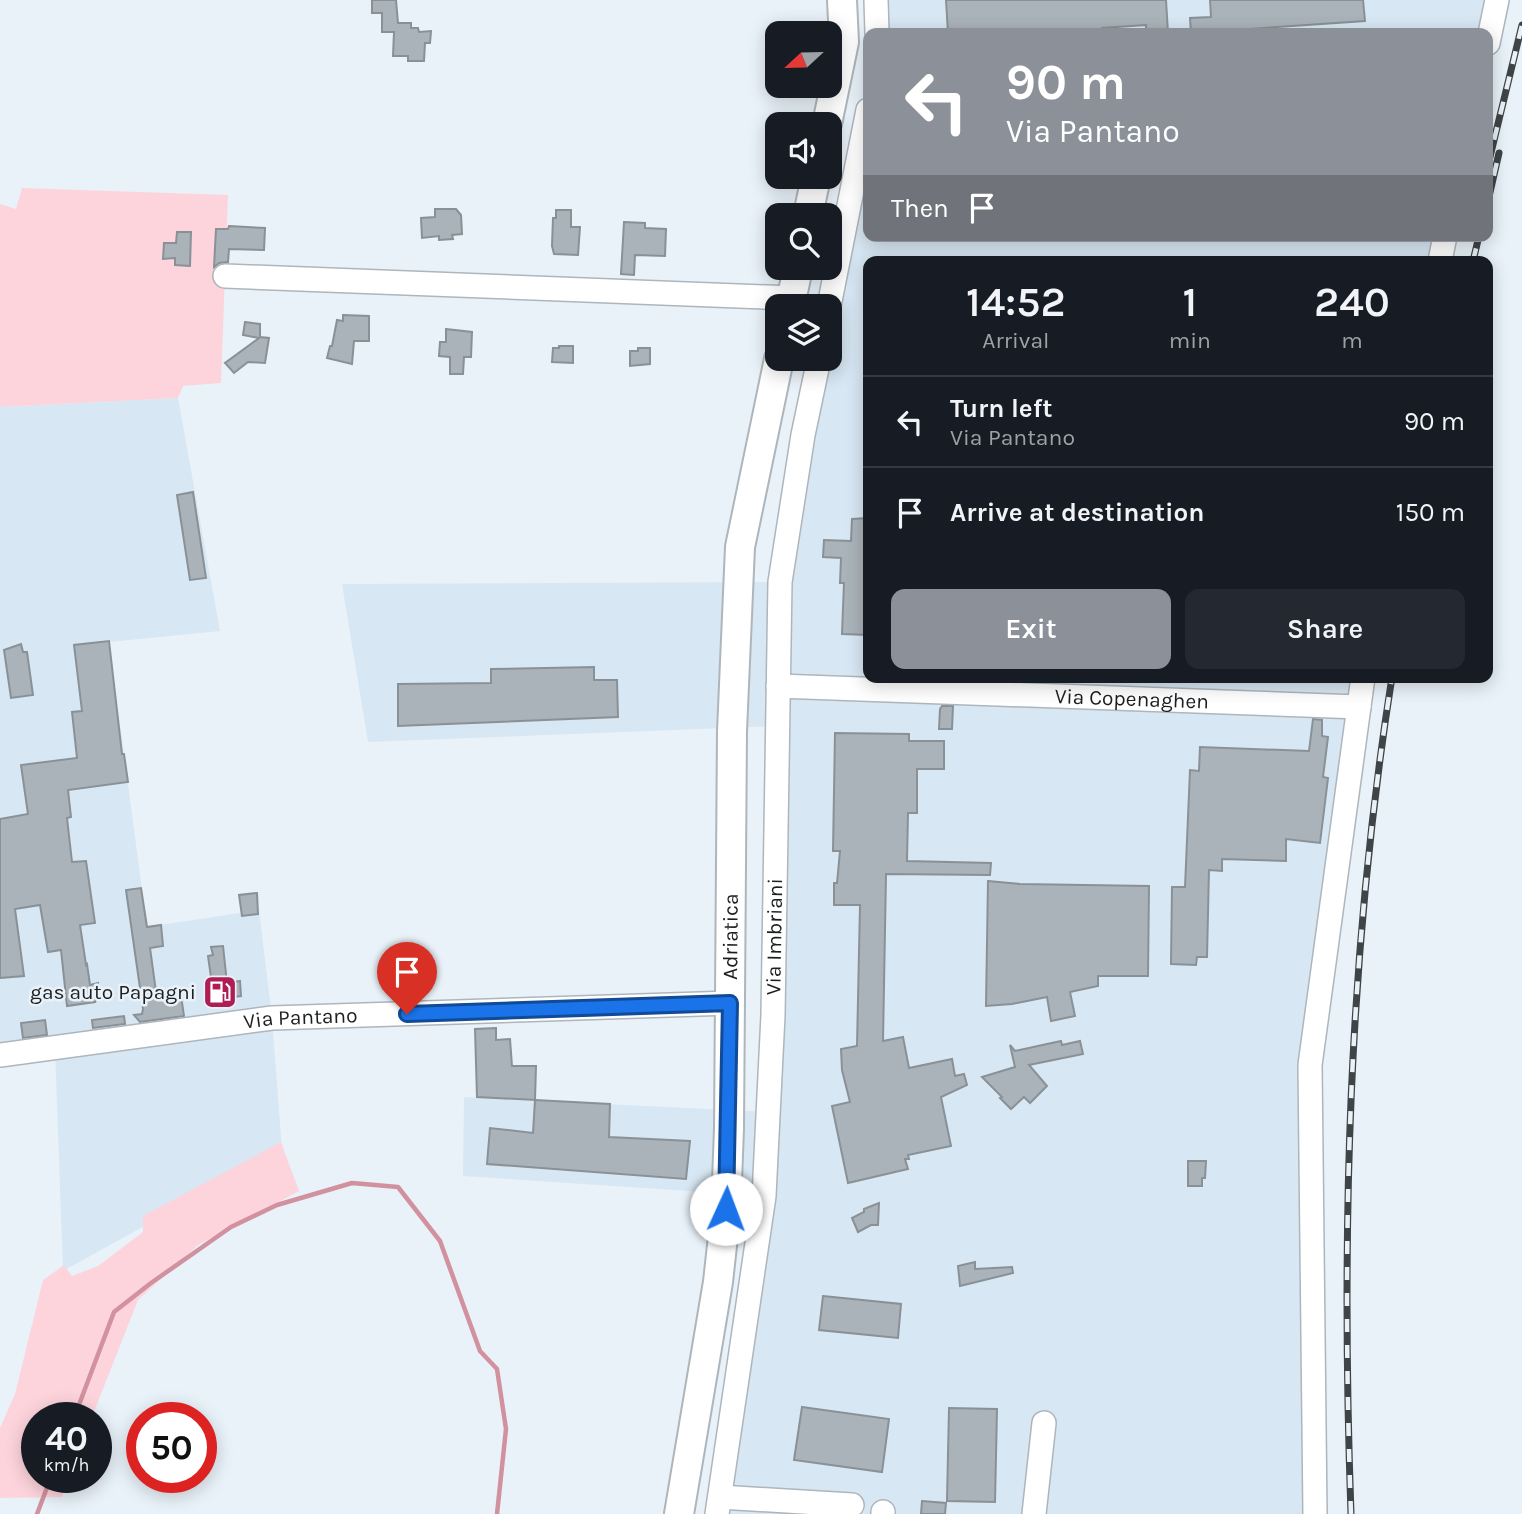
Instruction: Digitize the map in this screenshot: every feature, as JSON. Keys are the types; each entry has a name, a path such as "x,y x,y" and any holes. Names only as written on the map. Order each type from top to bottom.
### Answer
{"main road":[{"path":"829,112 844,41 842,0"},
{"name":"Adriatica","path":"679,1514 718,1282 726,1209 733,731 740,547 777,371"}],"street":[{"path":"876,0 877,28"},
{"path":"1491,28 1497,0"},
{"path":"831,294 863,135"},
{"path":"225,276 765,301"},
{"name":"Via Imbriani","path":"719,1505 764,1196 773,1015 780,582 816,371"},
{"path":"1315,1514 1310,1065 1362,683"},
{"name":"Via Copenaghen","path":"778,686 1359,707"},
{"name":"Via Pantano","path":"0,1055 272,1018 730,1003"},
{"path":"1034,1514 1044,1423"},
{"path":"719,1505 852,1505"}],"shaded area":[{"path":"876,0 1497,0 1489,28 877,28"},
{"path":"863,135 863,242 1444,242 1441,256 863,256 863,683 1362,683 1310,1065 1315,1514 717,1514 764,1196 463,1176 464,1097 768,1112 776,726 368,742 342,584 780,582 827,371 842,371 842,294 831,294 834,280 842,280 842,241"},
{"path":"22,188 228,195 221,383 183,386 178,398 0,407 0,204 16,209"},
{"path":"178,398 220,631 109,642 147,927 259,910 272,1018 282,1150 63,1271 55,1048 0,1057 0,407"},
{"path":"281,1142 299,1191 198,1245 138,1300 98,1402 21,1402 21,1493 63,1493 62,1497 0,1498 0,1428 15,1394 43,1280 64,1265 72,1276 98,1266 143,1232 143,1216"}],"building":[{"path":"372,0 396,0 398,23 411,23 411,28 418,28 419,32 431,31 430,43 425,43 424,61 408,61 408,56 393,56 394,32 382,32 382,13 372,13"},
{"path":"946,0 1166,0 1168,28 1146,28 1146,25 1102,28 948,28"},
{"path":"1210,0 1363,0 1365,21 1264,28 1191,28 1190,18 1211,17"},
{"path":"435,209 456,209 461,215 462,234 452,235 453,239 439,240 439,236 422,238 421,218 435,217"},
{"path":"556,210 571,210 571,227 580,227 578,255 554,254 553,218 556,218"},
{"path":"624,222 645,223 645,228 666,229 665,256 635,255 634,275 621,274"},
{"path":"229,226 265,228 264,250 229,249 228,262 214,267 216,229 228,229"},
{"path":"177,232 191,232 190,266 175,265 175,258 163,259 164,243 176,243"},
{"path":"343,315 369,316 369,341 354,341 352,364 327,358 337,320 343,321"},
{"path":"245,322 260,324 260,337 269,338 265,363 248,362 234,373 225,363 259,338 243,335"},
{"path":"446,329 472,332 471,357 464,357 463,374 450,374 450,357 439,356 440,342 446,342"},
{"path":"573,346 573,363 552,362 553,348"},
{"path":"638,348 650,348 650,364 630,366 630,351 638,351"},
{"path":"193,492 206,578 190,580 177,495"},
{"path":"863,518 863,635 842,634 844,583 840,583 841,558 823,557 824,540 851,541 852,519"},
{"path":"109,641 122,754 128,782 68,790 71,817 67,818 72,862 86,861 95,923 80,925 86,965 90,985 98,983 99,996 95,1002 67,1006 61,950 48,952 40,905 15,909 24,976 0,978 0,819 28,814 21,765 77,758 72,712 82,711 74,645"},
{"path":"21,644 23,652 27,652 33,695 11,698 4,650"},
{"path":"594,667 594,680 617,680 618,717 398,726 398,684 491,683 491,669"},
{"path":"942,706 953,706 952,729 939,729"},
{"path":"1313,719 1322,720 1322,736 1328,737 1323,777 1328,778 1320,843 1286,839 1286,861 1222,859 1222,871 1209,870 1207,957 1197,957 1196,965 1171,964 1172,887 1185,887 1190,770 1199,771 1200,747 1309,751"},
{"path":"835,733 909,734 909,741 944,741 944,769 917,769 917,813 908,813 907,861 991,863 990,875 886,874 883,1041 903,1037 909,1068 952,1059 955,1076 964,1074 967,1085 941,1097 951,1146 908,1155 909,1159 905,1159 908,1169 848,1183 832,1106 850,1102 842,1070 841,1049 857,1046 860,905 834,905 834,883 837,883 840,851 833,851"},
{"path":"988,881 1149,886 1148,976 1098,976 1098,986 1070,992 1075,1016 1051,1021 1047,997 986,1006"},
{"path":"141,888 147,927 161,925 163,946 150,948 156,992 180,989 184,1016 140,1022 134,1015 142,1014 143,1009 126,890"},
{"path":"257,893 258,914 242,916 239,895"},
{"path":"223,946 227,983 240,981 241,996 209,1000 207,985 212,984 208,956 213,955 211,947"},
{"path":"124,1016 125,1024 93,1028 92,1020"},
{"path":"45,1020 47,1035 23,1038 21,1023"},
{"path":"496,1028 496,1040 510,1039 512,1066 536,1066 535,1100 477,1097 475,1029"},
{"path":"1061,1041 1062,1045 1080,1041 1083,1054 1029,1065 1047,1086 1030,1103 1024,1097 1011,1109 982,1077 1015,1067 1010,1045 1015,1051"},
{"path":"535,1100 610,1104 609,1137 690,1141 686,1179 487,1164 490,1128 533,1133"},
{"path":"1188,1161 1206,1161 1202,1186 1188,1186"},
{"path":"879,1203 878,1225 871,1225 858,1232 852,1218"},
{"path":"975,1262 975,1269 1012,1267 1013,1273 960,1286 958,1266"},
{"path":"823,1296 901,1304 898,1338 819,1330"},
{"path":"802,1407 889,1419 882,1472 794,1460"},
{"path":"949,1408 997,1409 995,1502 947,1501"},
{"path":"922,1501 946,1503 945,1514 921,1514"}],"waterway":[{"path":"80,1402 114,1312 231,1227 277,1205 352,1183 398,1187 440,1241 480,1351 497,1369 506,1429 497,1514"},
{"path":"37,1514 45,1493"}],"railway":[{"path":"1493,144 1522,25"},
{"path":"1493,179 1499,153"},
{"path":"1474,256 1478,242"},
{"path":"1351,1514 1347,1304 1351,1095 1366,885 1391,683"}],"place":[{"name":"gas auto Papagni","path":"220,992"}],"route":[{"path":"407,1014 730,1003 726,1209"}]}
